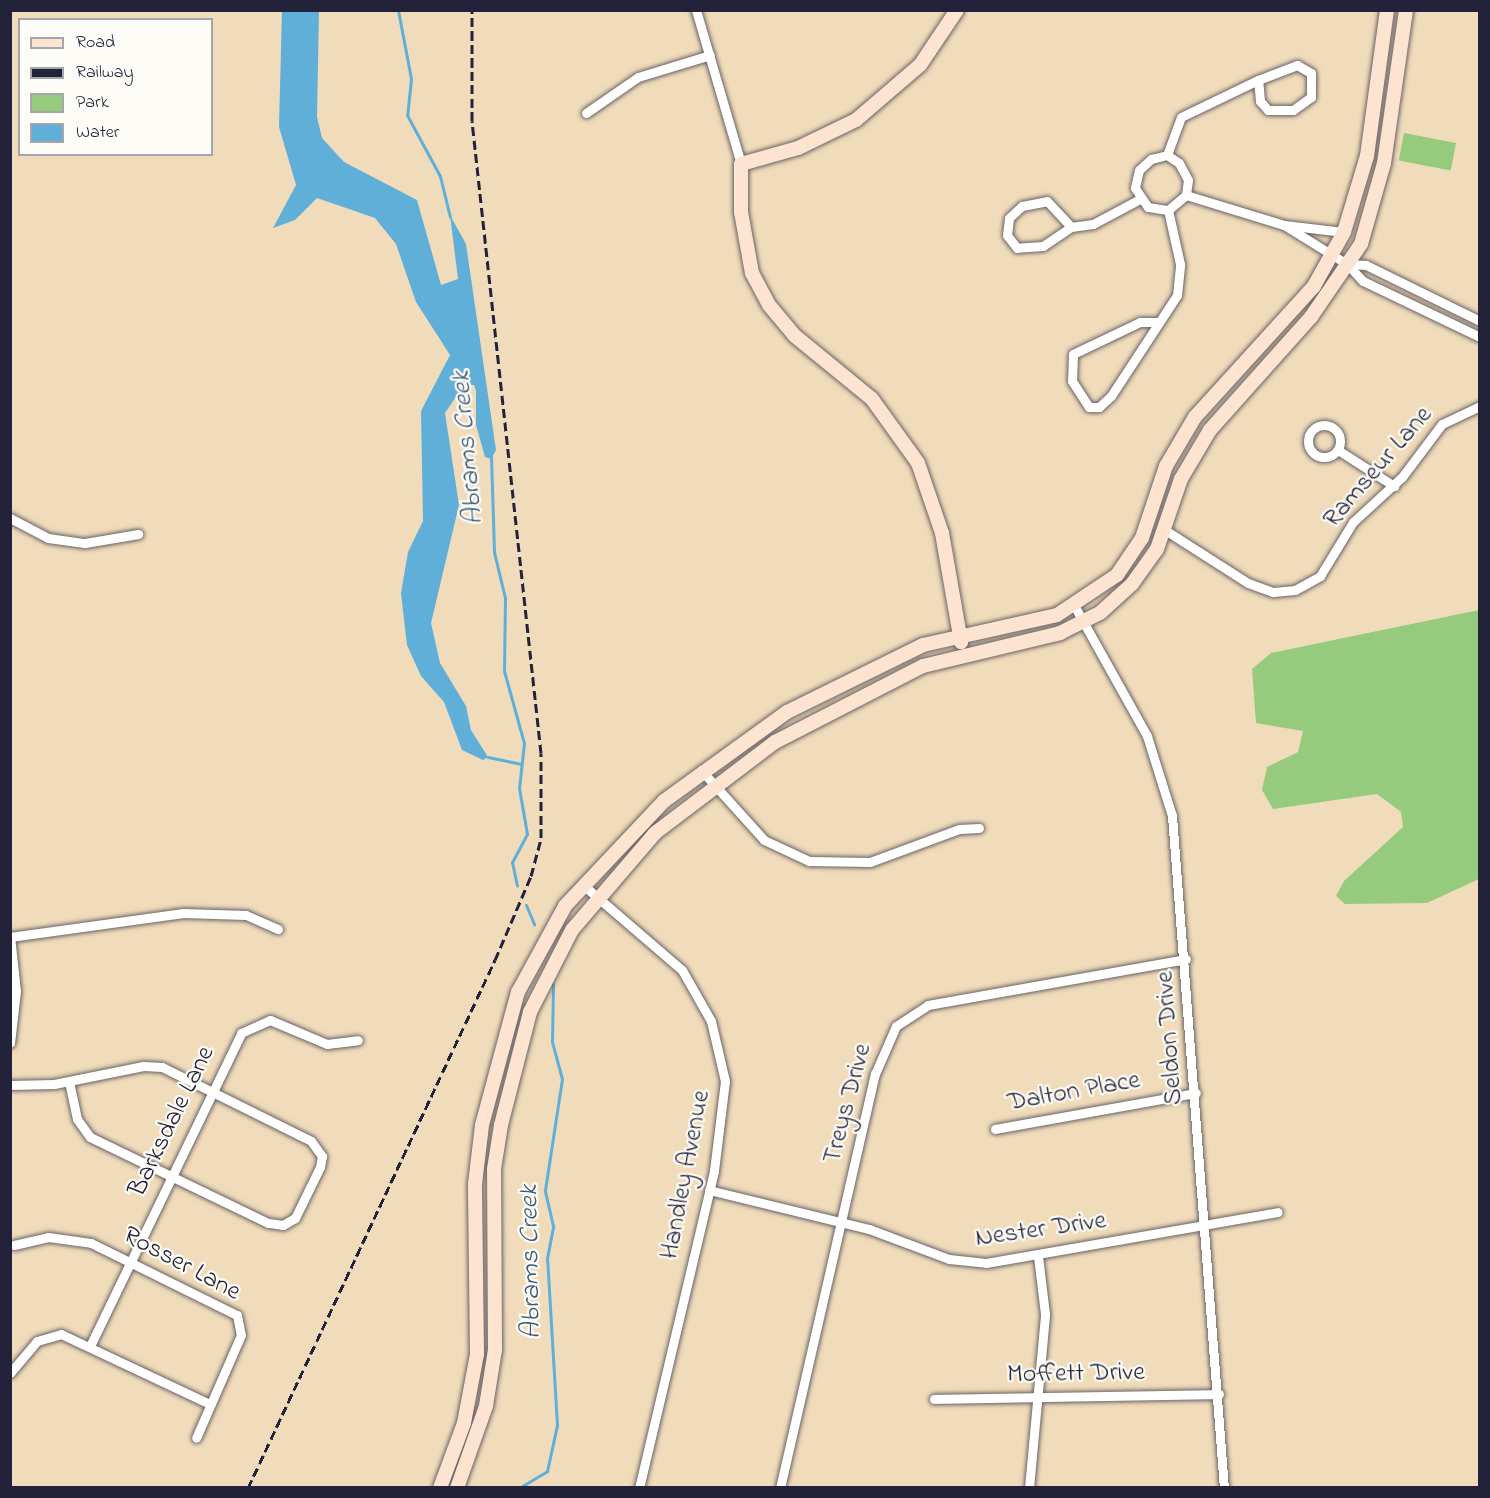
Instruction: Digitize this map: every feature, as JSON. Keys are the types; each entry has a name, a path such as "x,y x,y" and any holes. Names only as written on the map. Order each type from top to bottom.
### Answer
{"main road":[{"path":"957,10 920,65 869,111 798,148 741,164 744,243 758,287 795,336 872,399 918,463 942,534 962,653"},
{"path":"440,1488 464,1423 477,1354 475,1184 482,1125 518,992 556,919 582,884 634,828 701,770 808,701 923,645 960,635 1039,621 1075,607 1129,560 1147,528 1166,466 1195,417 1298,305 1344,232 1367,156 1387,10"},
{"path":"457,1488 490,1383 497,1303 494,1162 515,1063 547,972 597,895 655,833 713,784 807,723 911,671 962,653 1036,640 1084,622 1132,584 1165,530 1186,468 1214,424 1311,317 1360,244 1380,183 1406,10"}],"street":[{"path":"696,10 741,164"},
{"path":"586,112 638,77 710,55"},
{"path":"1167,155 1181,117 1258,80 1297,65 1311,73 1315,86 1306,102 1277,113 1260,100 1258,80"},
{"path":"1167,155 1186,172 1186,195"},
{"path":"1138,200 1138,170 1151,159 1167,155"},
{"path":"1186,195 1284,225 1344,232"},
{"path":"1168,210 1186,195"},
{"path":"1071,227 1055,206 1038,201 1009,218 1007,235 1025,250 1071,227 1093,224 1138,200 1168,210"},
{"path":"1157,322 1140,322 1073,354 1072,381 1089,407 1099,408 1112,396 1157,322 1177,295 1180,280 1168,210"},
{"path":"1284,225 1347,264 1363,281 1479,337"},
{"path":"1347,264 1366,265 1479,321"},
{"name":"Ramseur Lane","path":"1165,530 1248,583 1283,593 1320,576 1353,522 1394,486 1442,424 1479,406"},
{"path":"1338,450 1394,486"},
{"path":"10,518 48,538 85,543 138,534"},
{"name":"Seldon Drive","path":"1075,607 1135,710 1167,790 1186,959 1207,1226 1224,1488"},
{"path":"701,770 764,840 809,861 870,862 959,829 979,828"},
{"name":"Handley Avenue","path":"582,884 682,970 711,1021 723,1061 726,1102 709,1190 639,1488"},
{"path":"10,1043 16,991 11,937 183,913 246,915 278,929"},
{"name":"Treys Drive","path":"780,1488 880,1055 904,1018 928,1005 1186,959"},
{"name":"Barksdale Lane","path":"90,1346 236,1039 259,1021 283,1022 337,1046 358,1040"},
{"path":"10,1085 69,1082 155,1066 211,1091 315,1144 322,1159 295,1218 276,1225 87,1134 77,1119 69,1082"},
{"name":"Dalton Place","path":"995,1129 1196,1093"},
{"name":"Nester Drive","path":"709,1190 841,1221 961,1262 1038,1256 1278,1212"},
{"name":"Rosser Lane","path":"14,1245 37,1238 70,1238 131,1262 239,1318 241,1335 196,1438"},
{"path":"1029,1488 1045,1314 1038,1256"},
{"path":"10,1372 45,1336 65,1335 210,1404"},
{"name":"Moffett Drive","path":"934,1399 1219,1394"}],"green space":[{"path":"1404,133 1456,143 1451,171 1399,160"},
{"path":"1479,610 1479,879 1427,903 1345,904 1336,896 1344,881 1403,827 1401,812 1377,794 1273,809 1262,790 1267,767 1298,752 1303,731 1256,723 1252,669 1271,653"}],"water":[{"path":"282,10 319,11 317,117 322,138 344,162 417,200 441,285 458,279 450,215 466,244 496,450 491,459 485,457 476,425 476,391 474,385 464,385 445,413 459,505 431,623 440,663 466,706 471,730 488,757 483,760 462,750 444,702 421,676 407,645 401,593 408,552 423,521 421,411 450,355 416,302 396,244 375,218 317,198 295,220 273,228 296,185 279,127"}],"waterway":[{"name":"Abrams Creek","path":"398,10 411,79 407,115 440,176 450,217"},
{"name":"Abrams Creek","path":"491,456 494,552 505,598 504,671 524,743 519,788 527,834 512,862 517,885"},
{"path":"488,757 521,764"},
{"name":"Abrams Creek","path":"526,905 534,924"},
{"name":"Abrams Creek","path":"519,1488 547,1471 557,1425 547,1258 553,1226 545,1190 562,1079 552,1042 553,984"}],"railway":[{"path":"248,1488 495,960 531,876 541,838 541,753 472,121 472,10"}]}
